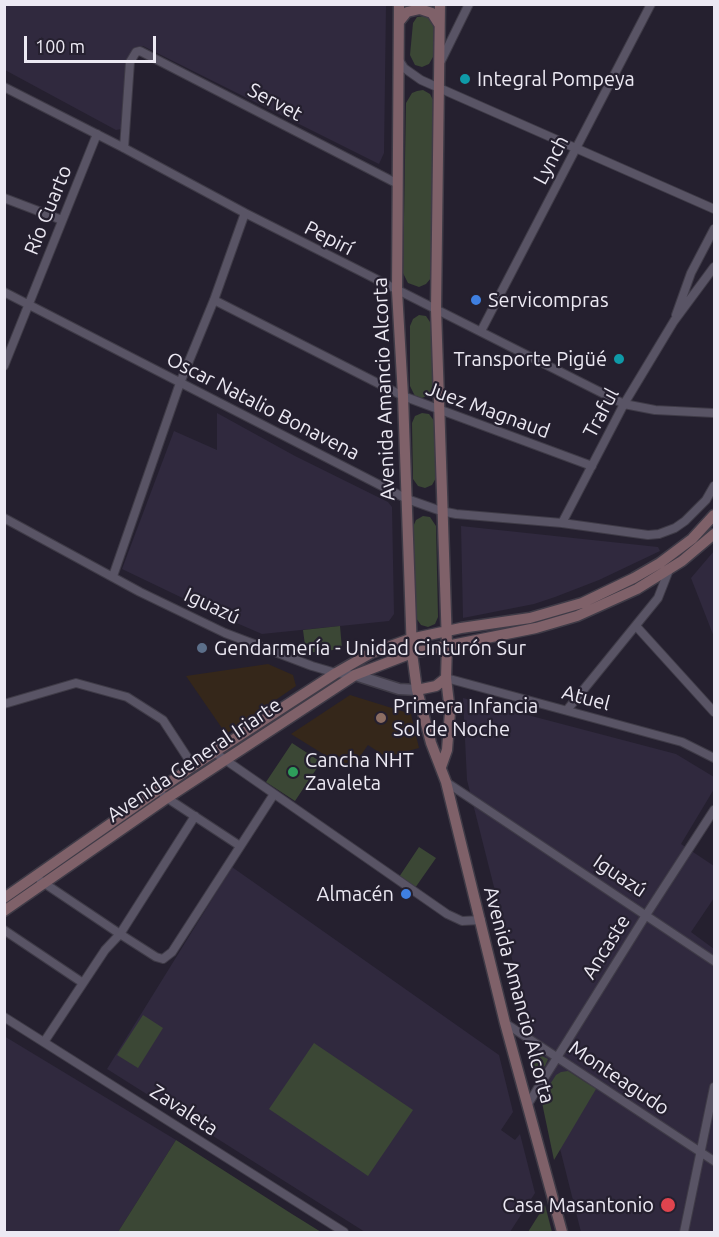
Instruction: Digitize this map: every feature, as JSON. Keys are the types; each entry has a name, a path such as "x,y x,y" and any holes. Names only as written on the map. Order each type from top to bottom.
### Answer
{"main road":[{"name":"Avenida Amancio Alcorta","path":"399,4 397,291 407,499 410,639 417,690 446,782 505,1023 562,1233"},
{"path":"440,4 436,309 441,411 441,511 447,645 446,678 450,712 447,750 441,767"},
{"path":"399,22 407,12 420,9 432,13 439,24"},
{"path":"664,566 714,515"},
{"path":"664,566 699,549 714,534"},
{"name":"Avenida General Iriarte","path":"4,911 40,880 157,791 336,673 371,653 410,639 446,630 530,618 582,603 664,566"},
{"name":"Avenida General Iriarte","path":"4,898 40,880 355,675 374,666 412,654 536,628 577,616 637,589 664,566"},
{"path":"417,690 436,686 446,678"}],"street":[{"path":"439,65 469,4"},
{"name":"Lynch","path":"481,331 651,4"},
{"name":"Servet","path":"124,148 130,62 136,52 146,53 398,184"},
{"path":"398,59 414,76 714,209"},
{"name":"Pepirí","path":"4,87 397,291 624,404 655,410 714,413"},
{"name":"Río Cuarto","path":"4,366 97,134"},
{"path":"4,198 62,220"},
{"path":"113,576 180,383 214,300 245,213"},
{"name":"Traful","path":"674,321 690,273 714,229"},
{"name":"Traful","path":"562,523 624,404 674,321 714,267"},
{"name":"Oscar Natalio Bonavena","path":"4,292 407,499 441,511 562,523 648,535 659,534 685,521 706,500 714,486"},
{"name":"Juez Magnaud","path":"214,300 403,396 592,466"},
{"name":"Iguazú","path":"4,518 140,592 225,633 290,659 336,673 355,675 399,689 417,690"},
{"path":"567,710 658,598 664,566"},
{"path":"636,626 714,711"},
{"name":"Atuel","path":"446,678 682,742 714,758"},
{"path":"4,704 76,684 127,697 163,720 193,766"},
{"path":"214,752 447,914 462,921 481,920"},
{"name":"Iguazú","path":"446,782 714,961"},
{"path":"157,791 240,846"},
{"path":"40,880 159,959 164,959 169,956 274,794"},
{"name":"Ancaste","path":"528,1104 645,915 714,810"},
{"path":"44,1042 105,950 120,934 195,816"},
{"path":"4,930 83,983"},
{"name":"Zavaleta","path":"4,1017 344,1233"},
{"name":"Monteagudo","path":"505,1023 714,1161"},
{"path":"684,1233 714,1087"}],"shaded area":[{"path":"4,5 386,5 384,153 379,164 143,46 133,49 126,62 121,129 116,130 5,70"},
{"path":"217,413 295,456 388,502 392,507 394,614 389,621 262,634 122,569 174,431 217,450"},
{"path":"461,526 658,547 660,551 599,580 555,597 534,604 463,618"},
{"path":"714,551 714,637 691,578"},
{"path":"268,664 293,675 296,686 226,734 186,676"},
{"path":"350,695 411,714 419,748 386,757 368,745 353,766 328,757 291,734"},
{"path":"463,698 676,754 714,777 714,789 681,844 714,866 714,898 691,932 714,949 714,1232 581,1232 467,780"},
{"path":"232,867 499,1055 513,1112 501,1130 515,1140 520,1134 535,1193 510,1232 365,1232 107,1069"},
{"path":"4,1036 176,1140 118,1232 5,1232"}],"green space":[{"path":"424,16 431,19 434,25 433,57 429,64 422,67 415,65 410,55 413,23 417,17"},
{"path":"423,90 430,94 433,100 432,273 426,284 419,287 408,283 403,273 406,103 412,93"},
{"path":"419,315 426,316 432,325 433,389 429,395 422,398 415,396 410,386 410,326 413,319"},
{"path":"422,413 429,414 435,422 436,478 432,485 425,488 418,486 413,479 412,423 415,416"},
{"path":"423,516 430,517 436,526 438,617 435,624 428,627 421,625 416,618 413,527 416,520"},
{"path":"340,626 342,649 306,653 303,630"},
{"name":"Cancha NHT Zavaleta","path":"292,743 321,762 295,801 266,782"},
{"path":"419,847 436,858 415,888 399,877"},
{"path":"143,1015 163,1028 138,1068 117,1055"},
{"path":"314,1043 413,1110 368,1176 269,1109"},
{"path":"528,1049 548,1059 545,1066 537,1069 531,1066"},
{"path":"568,1071 596,1089 554,1160 541,1098 556,1075"},
{"path":"176,1140 292,1214 321,1232 118,1232"},
{"path":"545,1205 552,1232 528,1232"}],"place":[{"name":"Integral Pompeya","path":"465,79"},
{"name":"Servicompras","path":"476,300"},
{"name":"Transporte Pigüé","path":"619,359"},
{"name":"Gendarmería - Unidad Cinturón Sur","path":"202,648"},
{"name":"Primera Infancia Sol de Noche","path":"381,718"},
{"name":"Cancha NHT Zavaleta","path":"293,772"},
{"name":"Almacén","path":"406,894"},
{"name":"Casa Masantonio","path":"668,1205"}]}
